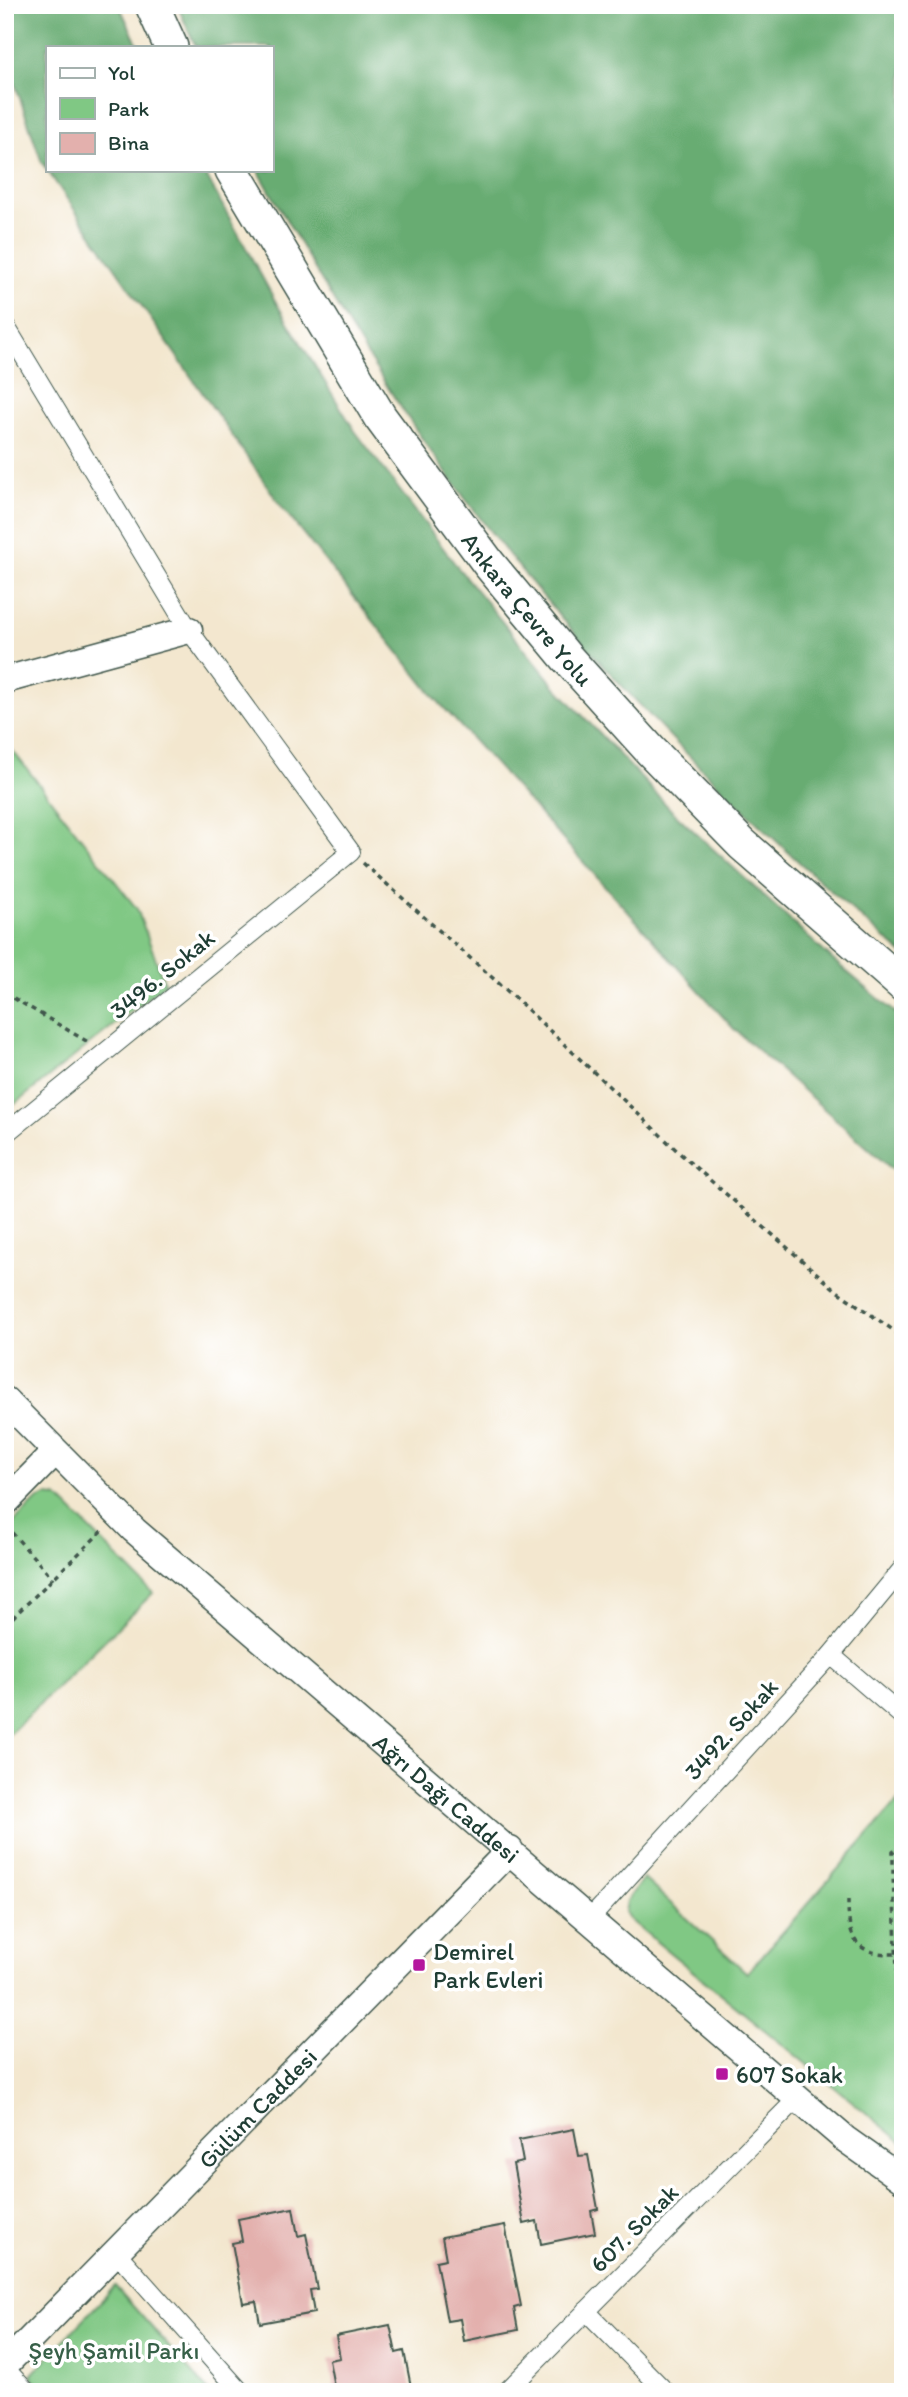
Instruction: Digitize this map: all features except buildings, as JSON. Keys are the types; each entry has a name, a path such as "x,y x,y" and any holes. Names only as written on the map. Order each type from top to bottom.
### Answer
{"highway":[{"path":"152,5 171,46"},
{"name":"Ankara Çevre Yolu","path":"233,172 380,417 489,564 623,720 742,844 903,985"}],"main road":[{"path":"5,680 189,630"},
{"name":"Ağrı Dağı Caddesi","path":"5,1400 118,1515 845,2139 903,2180"},
{"path":"5,1503 55,1452"},
{"name":"Gülüm Caddesi","path":"5,2366 510,1850"}],"street":[{"path":"5,324 189,630 351,852"},
{"name":"3496. Sokak","path":"5,1134 351,852"},
{"name":"3492. Sokak","path":"590,1919 831,1655 903,1568"},
{"path":"831,1655 903,1717"},
{"name":"607. Sokak","path":"506,2392 797,2098"},
{"path":"116,2252 242,2392"},
{"path":"586,2311 666,2392"},
{"path":"5,2366 27,2392"}],"path":[{"path":"351,852 513,996 696,1167 837,1291 903,1337"},
{"path":"5,993 106,1052"},
{"path":"5,1625 118,1515"},
{"path":"5,1525 53,1579"},
{"path":"903,1843 893,1851 903,2108"},
{"path":"848,1900 848,1927 857,1944 876,1954 896,1954"}],"green space":[{"path":"5,5 119,5 139,46 46,46 46,169 5,54"},
{"path":"177,5 903,5 903,954 778,842 658,724 545,599 492,534 442,467 369,358 259,172 273,172 273,46 196,46"},
{"path":"48,172 204,172 278,306 355,431 459,569 553,684 671,810 833,960 903,1019 903,1179 734,1029 436,699 284,510"},
{"path":"5,741 137,909 165,984 5,1112"},
{"path":"47,1496 61,1500 153,1593 5,1738 5,1531 37,1500"},
{"path":"903,1795 903,2143 630,1920 625,1912 627,1901 643,1878 747,1973"},
{"name":"Şeyh Şamil Parkı","path":"115,2286 209,2392 46,2392 31,2375"}],"place":[{"name":"Demirel Park Evleri","path":"419,1965"},
{"name":"607 Sokak","path":"722,2074"}]}
